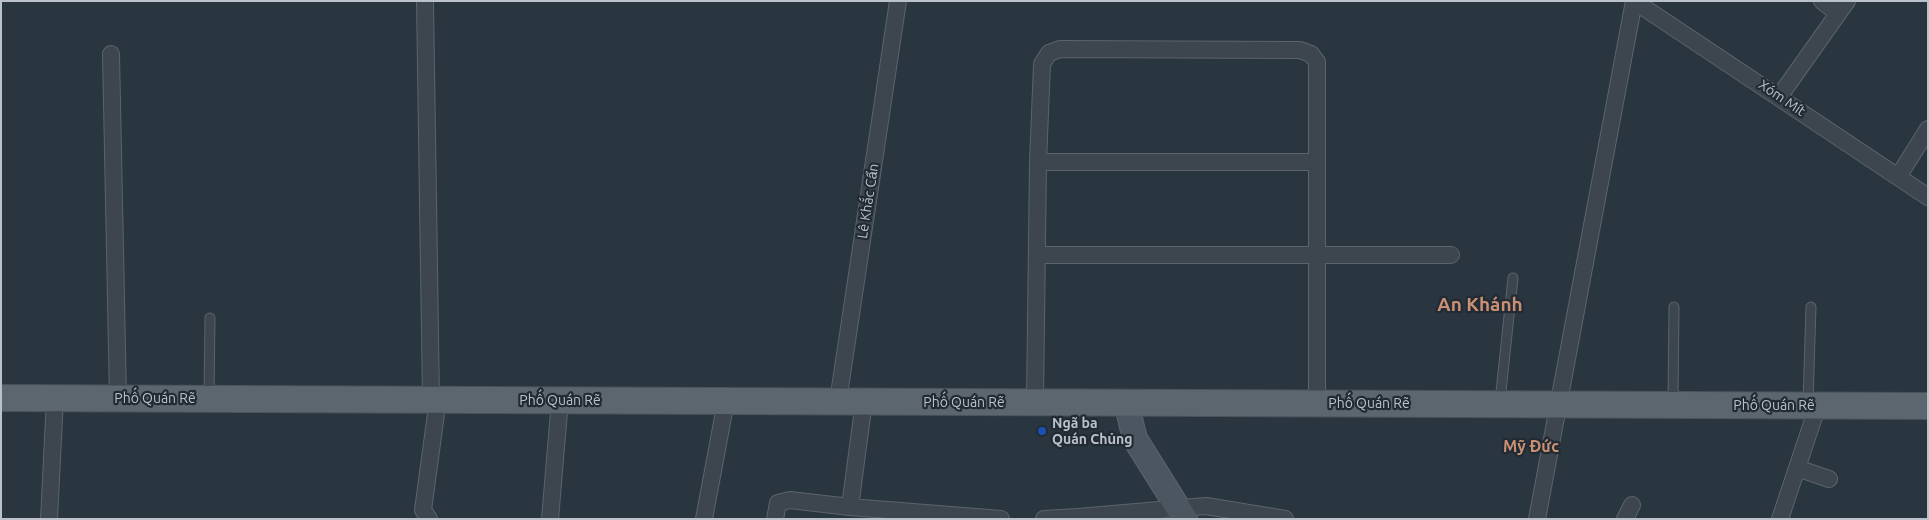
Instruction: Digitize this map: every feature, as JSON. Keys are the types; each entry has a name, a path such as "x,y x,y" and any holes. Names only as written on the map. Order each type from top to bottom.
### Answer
{"main road":[{"name":"Phố Quán Rẽ","path":"1,398 1928,406"},
{"path":"1126,402 1135,439 1181,513"}],"street":[{"path":"423,516 435,399 425,1"},
{"name":"Lê Khắc Cẩn","path":"838,401 898,1"},
{"path":"1537,519 1634,1"},
{"name":"Xóm Mít","path":"1634,1 1928,197"},
{"path":"1780,97 1842,7 1822,1"},
{"path":"1035,402 1038,162 1042,64 1049,52 1060,49 1100,49 1300,50 1311,54 1317,62 1317,403"},
{"path":"111,54 118,398"},
{"path":"1898,177 1928,129"},
{"path":"1038,162 1316,162"},
{"path":"1037,255 1451,255"},
{"path":"50,519 55,398"},
{"path":"550,519 560,400"},
{"path":"704,519 726,401"},
{"path":"850,507 864,401"},
{"path":"1780,519 1797,468 1813,405"},
{"path":"1797,468 1829,478"},
{"path":"775,519 778,503 785,500 904,515 992,518"},
{"path":"1044,519 1181,513 1206,506 1285,519"}],"lane":[{"path":"1500,404 1513,278"},
{"path":"1673,404 1674,307"},
{"path":"1811,308 1813,405"},
{"path":"209,398 210,318"}],"place":[{"name":"Ngã ba Quán Chủng","path":"1042,431"}],"district":[{"name":"An Khánh","path":"1480,305"},
{"name":"Mỹ Đức","path":"1531,447"}]}
